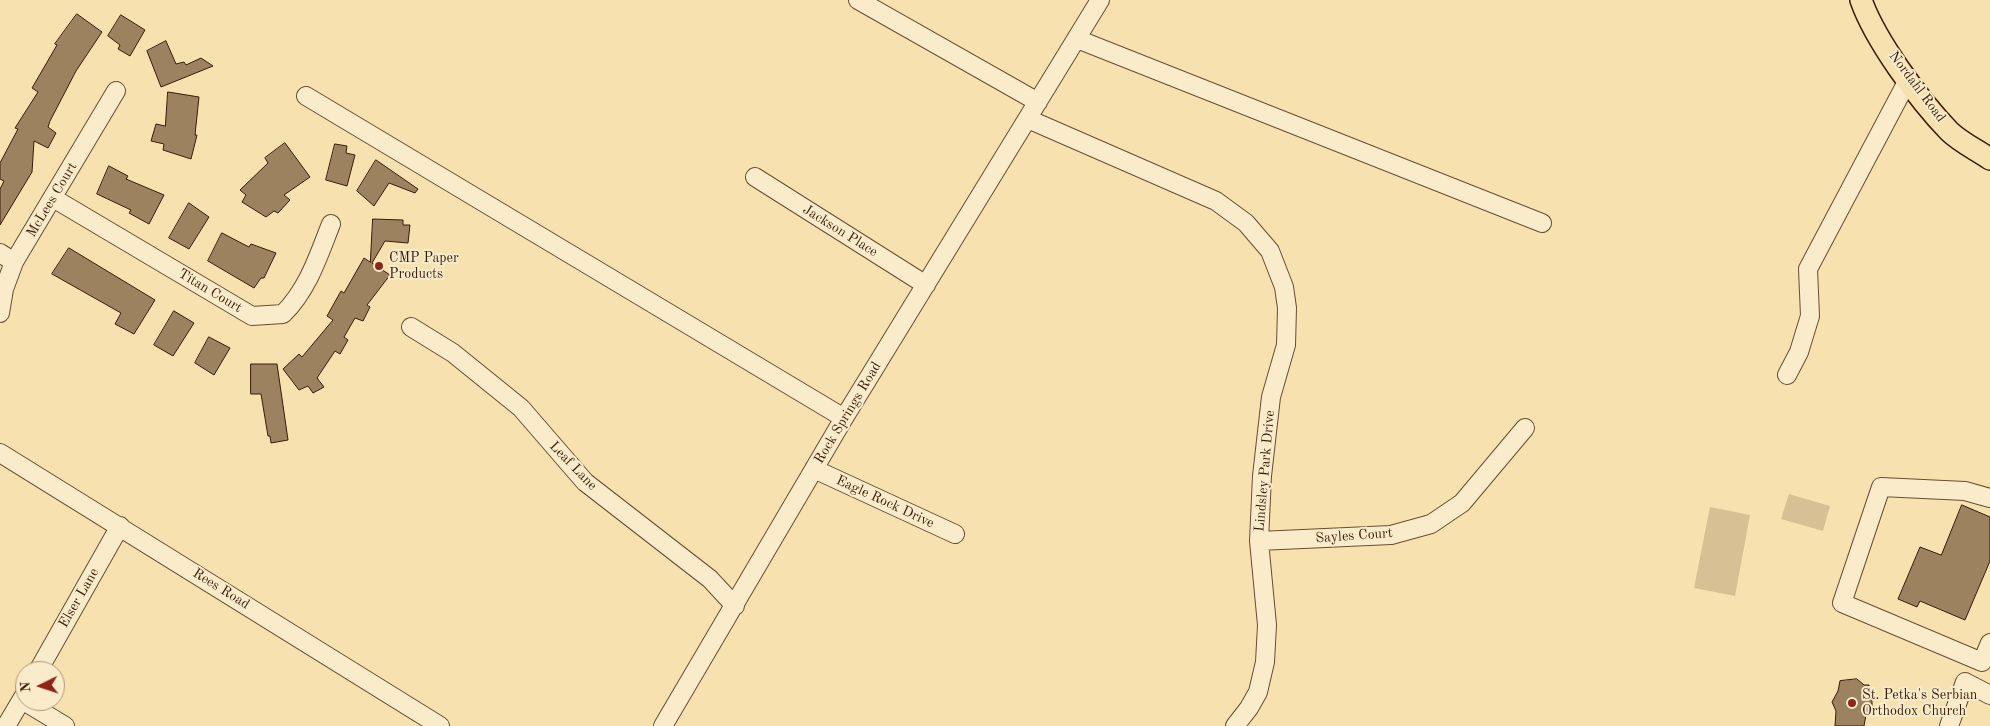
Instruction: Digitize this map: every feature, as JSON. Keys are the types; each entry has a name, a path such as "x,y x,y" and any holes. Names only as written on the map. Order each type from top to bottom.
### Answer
{"main road":[{"name":"Nordahl Road","path":"1861,0 1867,17 1908,80 1950,132 1990,159"}],"street":[{"path":"858,0 1038,102"},
{"name":"Rock Springs Road","path":"663,726 844,418 1100,0"},
{"path":"1076,39 1542,223"},
{"path":"1787,375 1799,352 1810,316 1808,269 1908,80"},
{"name":"McLees Court","path":"0,313 7,258 53,198 116,92"},
{"path":"306,96 844,418"},
{"name":"Lindsley Park Drive","path":"1028,119 1216,201 1246,222 1270,251 1284,287 1287,308 1286,345 1271,397 1262,476 1259,541 1267,625 1265,662 1258,692 1249,708 1235,726"},
{"name":"Jackson Place","path":"754,177 926,285"},
{"name":"Titan Court","path":"53,198 252,316 282,314 295,302 309,280 332,224"},
{"name":"Leaf Lane","path":"411,327 453,353 521,408 585,482 710,579 735,606"},
{"name":"Sayles Court","path":"1259,541 1391,535 1431,524 1462,503 1525,428"},
{"name":"Rees Road","path":"0,453 440,726"},
{"name":"Eagle Rock Drive","path":"814,469 956,534"},
{"path":"1990,498 1965,491 1881,487 1842,604 1982,662 1990,643"},
{"name":"Elser Lane","path":"44,661 120,526"},
{"path":"1949,726 1966,682 1959,651"},
{"path":"1966,682 1990,694"},
{"path":"5,719 15,707"},
{"path":"43,711 65,726"}],"shaded area":[{"path":"1789,494 1830,506 1823,531 1781,519"},
{"path":"1710,507 1750,515 1735,596 1694,588"}],"building":[{"path":"77,14 102,32 76,71 50,121 48,127 56,133 48,148 34,141 32,172 0,225 0,189 4,181 0,179 0,163 18,129 15,128 38,92 32,88 57,45 55,44"},
{"path":"121,15 145,30 130,56 118,49 120,45 108,36"},
{"path":"166,41 176,64 184,62 186,65 201,58 213,66 161,87 147,51"},
{"path":"168,92 199,97 195,135 197,135 191,159 163,150 164,144 151,141 156,124 165,126"},
{"path":"285,143 310,177 284,195 290,200 278,213 274,211 266,217 242,202 246,195 240,190 268,163 265,158"},
{"path":"335,144 347,146 346,153 355,155 347,186 326,180"},
{"path":"376,160 418,189 415,193 389,183 374,206 357,191"},
{"path":"109,166 128,176 126,179 164,195 149,224 129,213 131,210 97,194"},
{"path":"189,203 209,217 189,249 169,238"},
{"path":"373,219 403,220 403,225 410,225 408,243 385,241 372,263 390,275 367,305 370,307 363,321 355,318 344,337 348,340 340,354 335,351 317,378 324,387 313,393 308,386 299,390 283,369 299,354 302,357 333,320 327,316 341,291 344,293 364,258 370,262"},
{"path":"222,233 249,247 251,244 276,253 264,278 261,278 254,288 208,261"},
{"path":"69,248 155,300 134,334 115,324 121,313 52,274"},
{"path":"174,311 194,323 173,356 154,345"},
{"path":"209,337 230,348 214,375 195,363"},
{"path":"251,364 277,364 288,440 271,443 270,436 268,436 261,394 251,394"},
{"path":"1962,505 1990,517 1990,561 1965,620 1920,601 1917,607 1898,599 1920,547 1941,555"},
{"name":"St. Petka's Serbian Orthodox Church","path":"1857,679 1864,685 1869,685 1872,701 1872,708 1866,715 1864,726 1835,726 1836,711 1832,702 1838,691 1840,681"}],"place":[{"name":"CMP Paper Products","path":"379,266"},
{"name":"St. Petka's Serbian Orthodox Church","path":"1852,703"}]}
